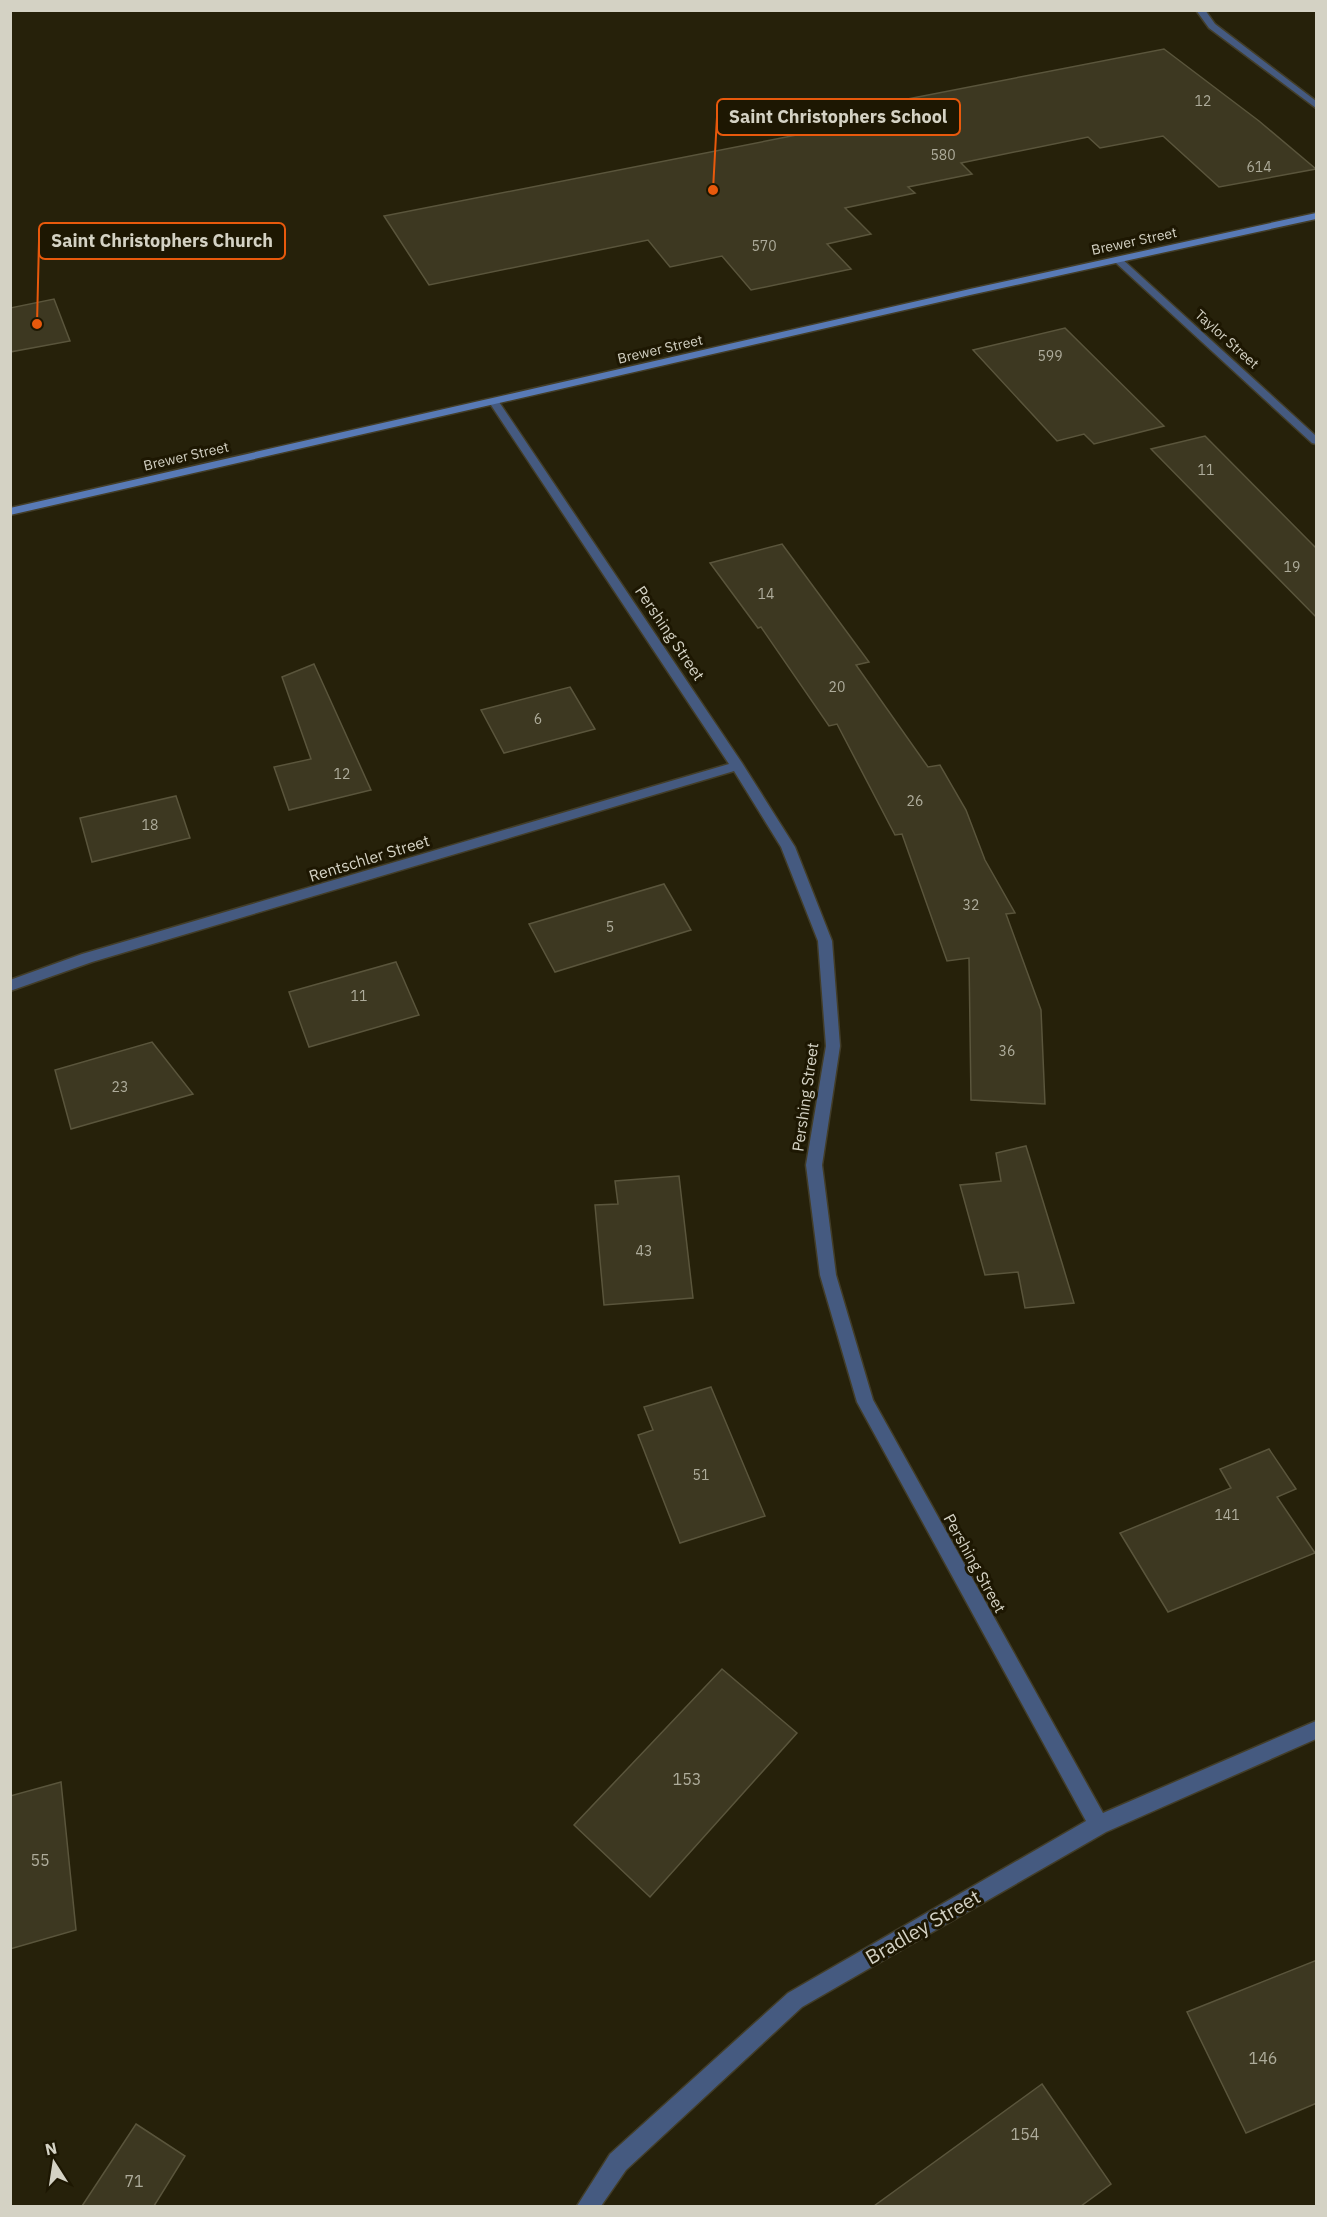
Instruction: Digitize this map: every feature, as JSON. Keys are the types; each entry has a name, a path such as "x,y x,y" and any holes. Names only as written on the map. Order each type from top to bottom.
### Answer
{"street":[{"path":"1200,10 1212,26 1317,105"},
{"name":"Brewer Street","path":"10,512 1317,216"},
{"name":"Taylor Street","path":"1118,260 1317,441"},
{"name":"Pershing Street","path":"494,402 789,847 825,941 832,1046 814,1164 828,1275 865,1402 1099,1825"},
{"name":"Rentschler Street","path":"10,986 99,955 737,766"},
{"name":"Bradley Street","path":"588,2206 618,2162 795,2000 1099,1825 1317,1730"}],"building":[{"path":"1164,49 1259,121 1316,169 1219,187 1163,136 1100,148 1088,137 961,163 972,174 908,187 915,193 845,208 871,234 827,244 851,269 751,290 722,256 670,267 648,240 429,285 384,216 863,122 851,110"},
{"path":"54,299 70,341 10,352 10,308"},
{"path":"1065,328 1164,426 1094,444 1084,434 1057,441 973,350"},
{"path":"1205,436 1317,549 1317,618 1151,449"},
{"path":"782,544 869,662 856,665 928,767 940,765 966,810 985,860 1015,913 1006,914 1041,1010 1045,1104 971,1100 969,958 947,961 902,834 895,835 837,724 829,726 761,627 758,628 710,563"},
{"path":"314,664 371,790 289,810 274,767 311,759 282,677"},
{"path":"570,687 595,729 504,753 481,710"},
{"path":"176,796 190,838 92,862 80,818"},
{"path":"664,884 691,930 555,972 529,924"},
{"path":"396,962 419,1015 309,1047 289,992"},
{"path":"152,1042 193,1094 71,1129 55,1070"},
{"path":"1026,1146 1074,1303 1025,1308 1018,1272 985,1275 960,1185 1001,1181 996,1153"},
{"path":"679,1176 693,1298 604,1305 595,1205 618,1204 615,1181"},
{"path":"711,1387 765,1516 680,1543 638,1435 653,1430 644,1407"},
{"path":"1269,1449 1296,1489 1277,1497 1315,1553 1168,1612 1120,1533 1231,1488 1220,1469"},
{"path":"722,1669 797,1733 650,1897 574,1825"},
{"path":"61,1782 76,1930 10,1949 10,1796"},
{"path":"1317,1960 1317,2103 1246,2133 1187,2012"},
{"path":"1042,2084 1111,2184 1081,2206 874,2206"},
{"path":"136,2124 185,2156 154,2206 82,2206"}],"place":[{"name":"Saint Christophers School","path":"713,190"},
{"name":"Saint Christophers Church","path":"37,324"}]}
